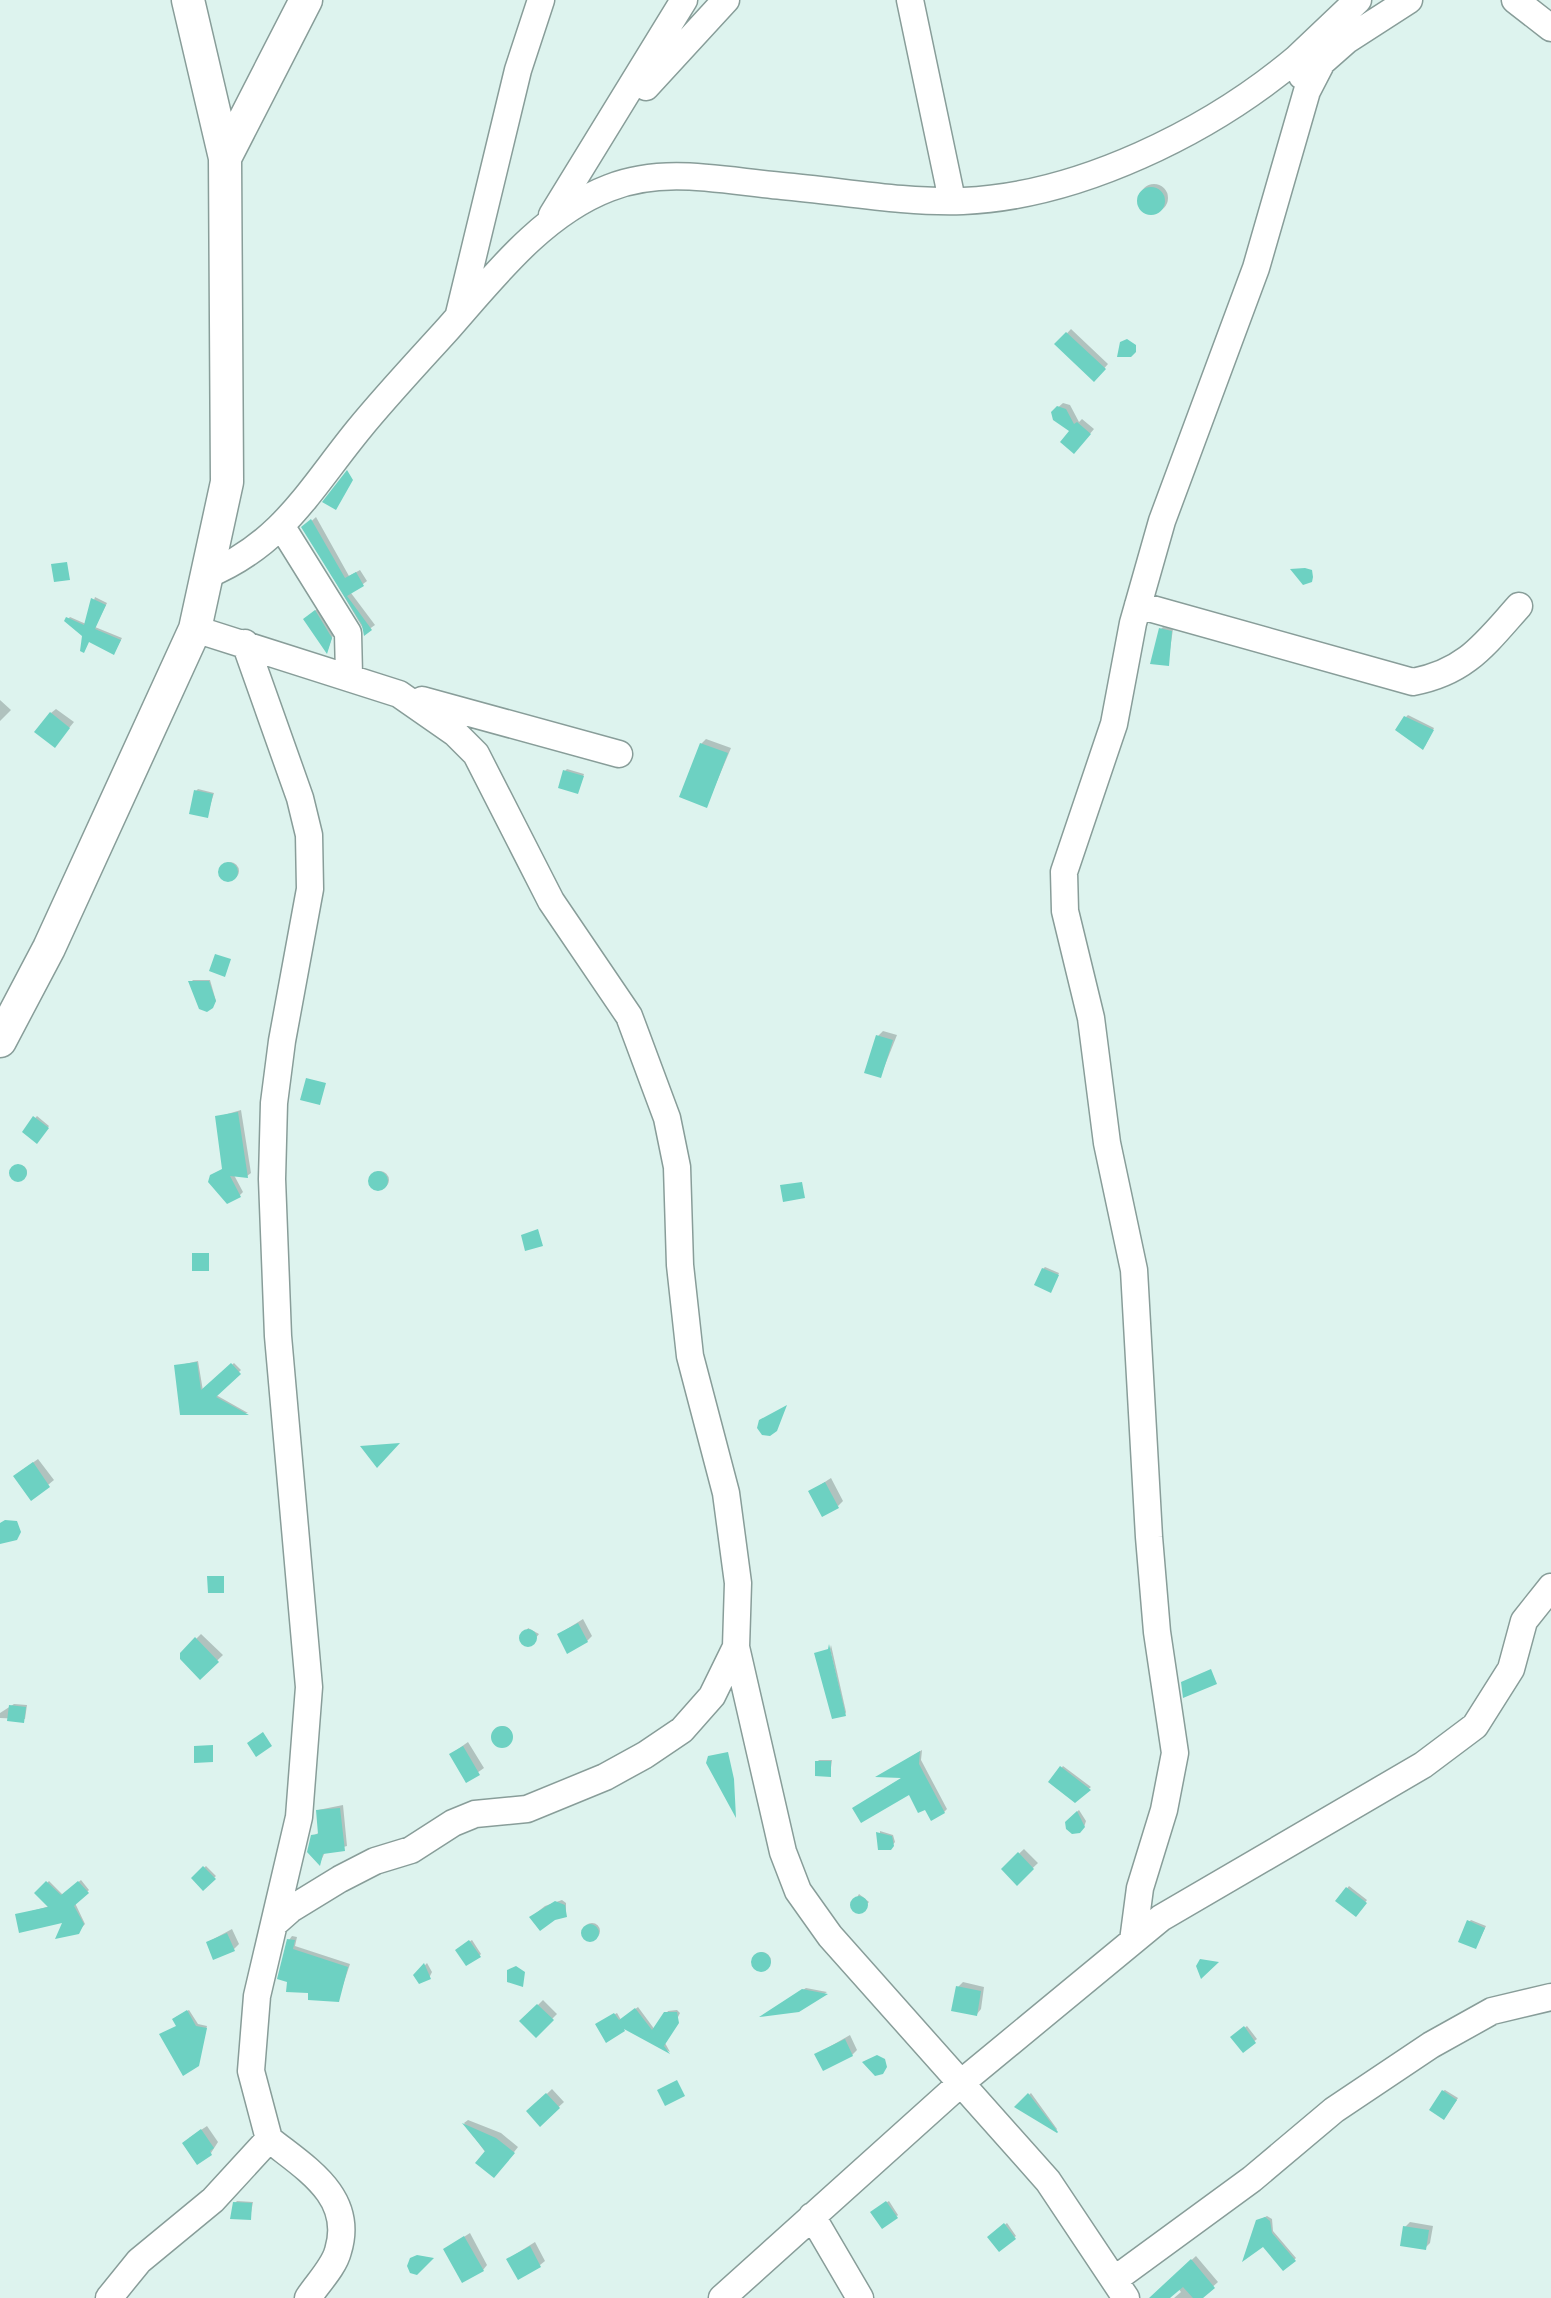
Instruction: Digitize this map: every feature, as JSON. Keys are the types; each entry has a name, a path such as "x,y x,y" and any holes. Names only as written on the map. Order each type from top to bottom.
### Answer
{"street":[{"path":"0,1041 49,948 195,629 227,482 225,158 188,0"},
{"path":"225,158 306,0"},
{"path":"458,318 518,70 541,0"},
{"path":"545,227 684,0"},
{"path":"603,134 726,0"},
{"path":"910,0 952,200"},
{"path":"207,575 232,564 282,527 359,430 458,318 545,227 570,207 609,187 673,174 952,200 1016,196 1046,190 1165,144 1255,93 1358,0"},
{"path":"1133,1941 1140,1888 1164,1810 1175,1753 1151,1569 1134,1270 1107,1143 1091,1018 1065,911 1064,872 1114,724 1138,605 1162,521 1256,268 1307,91 1322,62 1347,40 1409,0"},
{"path":"1515,0 1551,28"},
{"path":"1297,58 1307,91"},
{"path":"282,527 348,633 349,675"},
{"path":"1138,605 1413,682 1451,672 1477,654 1519,606"},
{"path":"195,629 349,675 399,694 619,754"},
{"path":"245,643 300,798 309,835 310,875 274,1103 272,1179 278,1336 309,1687 299,1817 257,1996 251,2071 269,2139 332,2191 341,2220 338,2252 308,2298"},
{"path":"399,694 431,713 476,754 551,901 629,1016 652,1073 667,1118 677,1167 680,1265 690,1356 732,1528 738,1583 736,1647 783,1852 798,1891 830,1936 886,2002 1048,2181 1120,2289 1334,2110 1431,2045 1492,2011 1551,1997"},
{"path":"722,2298 961,2083 1161,1918 1423,1765 1475,1726 1511,1669 1524,1621 1551,1587"},
{"path":"274,1924 298,1904 340,1879 375,1861 411,1850 453,1823 475,1814 527,1809 605,1777 645,1755 682,1730 712,1696 736,1647"},
{"path":"109,2298 139,2261 213,2200 269,2139"},
{"path":"812,2216 860,2298"}],"building":[{"path":"1151,187 1161,191 1165,201 1161,211 1151,215 1141,211 1137,201 1141,191"},
{"path":"1066,332 1106,369 1094,382 1054,344"},
{"path":"1127,339 1136,345 1136,352 1131,357 1117,357 1120,342"},
{"path":"1057,406 1066,409 1074,424 1077,422 1091,434 1074,454 1060,442 1069,431 1053,420 1051,412"},
{"path":"347,470 353,480 336,510 322,502"},
{"path":"311,519 345,578 356,572 364,586 347,596 372,630 364,636 362,625 301,527"},
{"path":"67,562 70,580 54,582 51,564"},
{"path":"1290,569 1312,570 1313,577 1312,582 1303,585"},
{"path":"91,598 106,605 95,629 121,640 114,655 89,642 84,653 80,651 82,636 64,621 66,617 84,625"},
{"path":"315,610 332,638 327,654 303,619"},
{"path":"1159,628 1172,631 1169,666 1150,664"},
{"path":"50,712 70,728 55,748 34,732"},
{"path":"1404,716 1434,730 1423,750 1395,730"},
{"path":"700,743 728,753 707,808 679,797"},
{"path":"563,770 584,776 578,794 558,788"},
{"path":"194,790 213,794 208,818 189,814"},
{"path":"224,862 232,862 238,872 232,882 224,882 218,876 218,868"},
{"path":"215,954 231,959 225,977 209,971"},
{"path":"188,981 209,981 216,1001 213,1008 207,1012 199,1009"},
{"path":"876,1035 893,1040 881,1078 864,1073"},
{"path":"306,1078 326,1083 320,1105 300,1100"},
{"path":"238,1112 248,1178 230,1176 241,1197 227,1204 208,1182 210,1175 222,1169 215,1116"},
{"path":"33,1116 49,1128 37,1144 22,1132"},
{"path":"18,1164 27,1173 18,1182 9,1173"},
{"path":"374,1171 382,1171 388,1181 382,1191 374,1191 368,1185 368,1177"},
{"path":"802,1182 805,1198 783,1202 780,1185"},
{"path":"538,1229 543,1246 525,1251 521,1235"},
{"path":"192,1253 209,1253 209,1271 192,1271"},
{"path":"1042,1268 1059,1275 1051,1293 1034,1285"},
{"path":"197,1362 201,1390 231,1363 241,1374 216,1397 249,1415 180,1415 174,1365"},
{"path":"787,1405 777,1431 770,1436 762,1435 757,1428 759,1420"},
{"path":"400,1443 377,1468 360,1446"},
{"path":"33,1462 50,1487 31,1501 13,1476"},
{"path":"825,1482 839,1508 822,1517 808,1491"},
{"path":"17,1521 21,1532 17,1540 0,1544 0,1523"},
{"path":"207,1576 224,1576 224,1593 208,1593"},
{"path":"578,1623 588,1642 567,1654 557,1634"},
{"path":"528,1629 537,1638 528,1647 519,1638"},
{"path":"195,1637 219,1662 200,1680 180,1659 180,1653"},
{"path":"829,1644 846,1716 832,1719 814,1653 828,1649"},
{"path":"1211,1669 1217,1684 1183,1698 1181,1682"},
{"path":"9,1705 26,1707 24,1723 7,1721"},
{"path":"502,1726 513,1737 502,1748 491,1737"},
{"path":"263,1732 272,1746 256,1757 247,1743"},
{"path":"213,1745 213,1762 194,1763 194,1746"},
{"path":"463,1746 480,1775 466,1783 449,1754"},
{"path":"920,1751 919,1764 945,1813 931,1821 925,1810 918,1813 909,1795 861,1823 852,1808 901,1778 875,1777"},
{"path":"728,1752 734,1779 736,1818 706,1763 708,1756"},
{"path":"815,1761 831,1761 831,1777 815,1776"},
{"path":"1060,1766 1091,1790 1075,1803 1048,1782"},
{"path":"340,1808 345,1851 323,1854 320,1866 307,1852 311,1835 318,1834 316,1810"},
{"path":"1077,1811 1085,1827 1080,1833 1072,1834 1066,1829 1065,1822"},
{"path":"876,1832 892,1836 894,1846 891,1850 878,1850"},
{"path":"1018,1852 1034,1869 1017,1886 1001,1869"},
{"path":"203,1866 216,1879 203,1891 191,1878"},
{"path":"46,1881 61,1895 78,1881 89,1893 74,1906 84,1924 79,1934 55,1939 62,1923 19,1933 15,1914 48,1907 34,1893"},
{"path":"1346,1887 1367,1903 1356,1917 1335,1901"},
{"path":"859,1896 868,1905 859,1914 850,1905"},
{"path":"555,1901 565,1905 567,1917 555,1920 540,1931 529,1917"},
{"path":"1467,1920 1485,1928 1476,1949 1458,1942"},
{"path":"586,1924 594,1924 599,1933 597,1940 586,1942 581,1937 581,1929"},
{"path":"227,1933 235,1951 213,1960 206,1942"},
{"path":"287,1939 295,1940 293,1949 348,1967 339,2002 308,2000 308,1993 286,1992 287,1982 277,1979"},
{"path":"469,1940 481,1957 466,1966 455,1950"},
{"path":"761,1952 768,1955 771,1962 768,1969 761,1972 754,1969 751,1962 754,1955"},
{"path":"1200,1959 1219,1962 1201,1979 1196,1966"},
{"path":"424,1963 431,1979 419,1984 413,1975"},
{"path":"516,1966 525,1972 523,1987 507,1982 507,1970"},
{"path":"956,1986 981,1991 977,2016 951,2011"},
{"path":"802,1989 828,1994 799,2012 759,2017"},
{"path":"537,2004 554,2020 536,2038 519,2021"},
{"path":"635,2008 652,2030 664,2012 677,2012 679,2023 664,2046 670,2054 624,2029 606,2043 595,2024 614,2013 619,2020"},
{"path":"187,2010 196,2026 207,2028 199,2066 183,2076 159,2034 176,2026 172,2019"},
{"path":"1244,2026 1256,2043 1243,2053 1230,2037"},
{"path":"845,2039 853,2056 823,2071 814,2054"},
{"path":"877,2055 885,2059 887,2067 883,2074 875,2076 862,2062"},
{"path":"677,2080 685,2096 665,2106 657,2090"},
{"path":"1442,2090 1457,2100 1444,2120 1429,2110"},
{"path":"546,2093 560,2108 540,2127 526,2111"},
{"path":"1028,2093 1058,2132 1057,2133 1014,2107"},
{"path":"462,2123 496,2138 515,2153 494,2178 475,2163 485,2151"},
{"path":"201,2129 214,2148 210,2151 212,2155 197,2165 182,2143"},
{"path":"886,2201 898,2218 882,2229 870,2212"},
{"path":"233,2202 252,2203 251,2220 230,2219"},
{"path":"1265,2217 1270,2221 1272,2233 1296,2261 1283,2271 1263,2247 1242,2262 1256,2220"},
{"path":"1004,2223 1016,2239 999,2252 987,2237"},
{"path":"1403,2226 1429,2230 1426,2250 1400,2246"},
{"path":"464,2236 484,2271 462,2283 443,2249"},
{"path":"530,2246 541,2267 518,2280 506,2259"},
{"path":"417,2255 434,2258 417,2275 410,2273 407,2266 410,2258"},
{"path":"1191,2259 1215,2288 1203,2298 1193,2298 1183,2287 1170,2298 1149,2298"}]}
